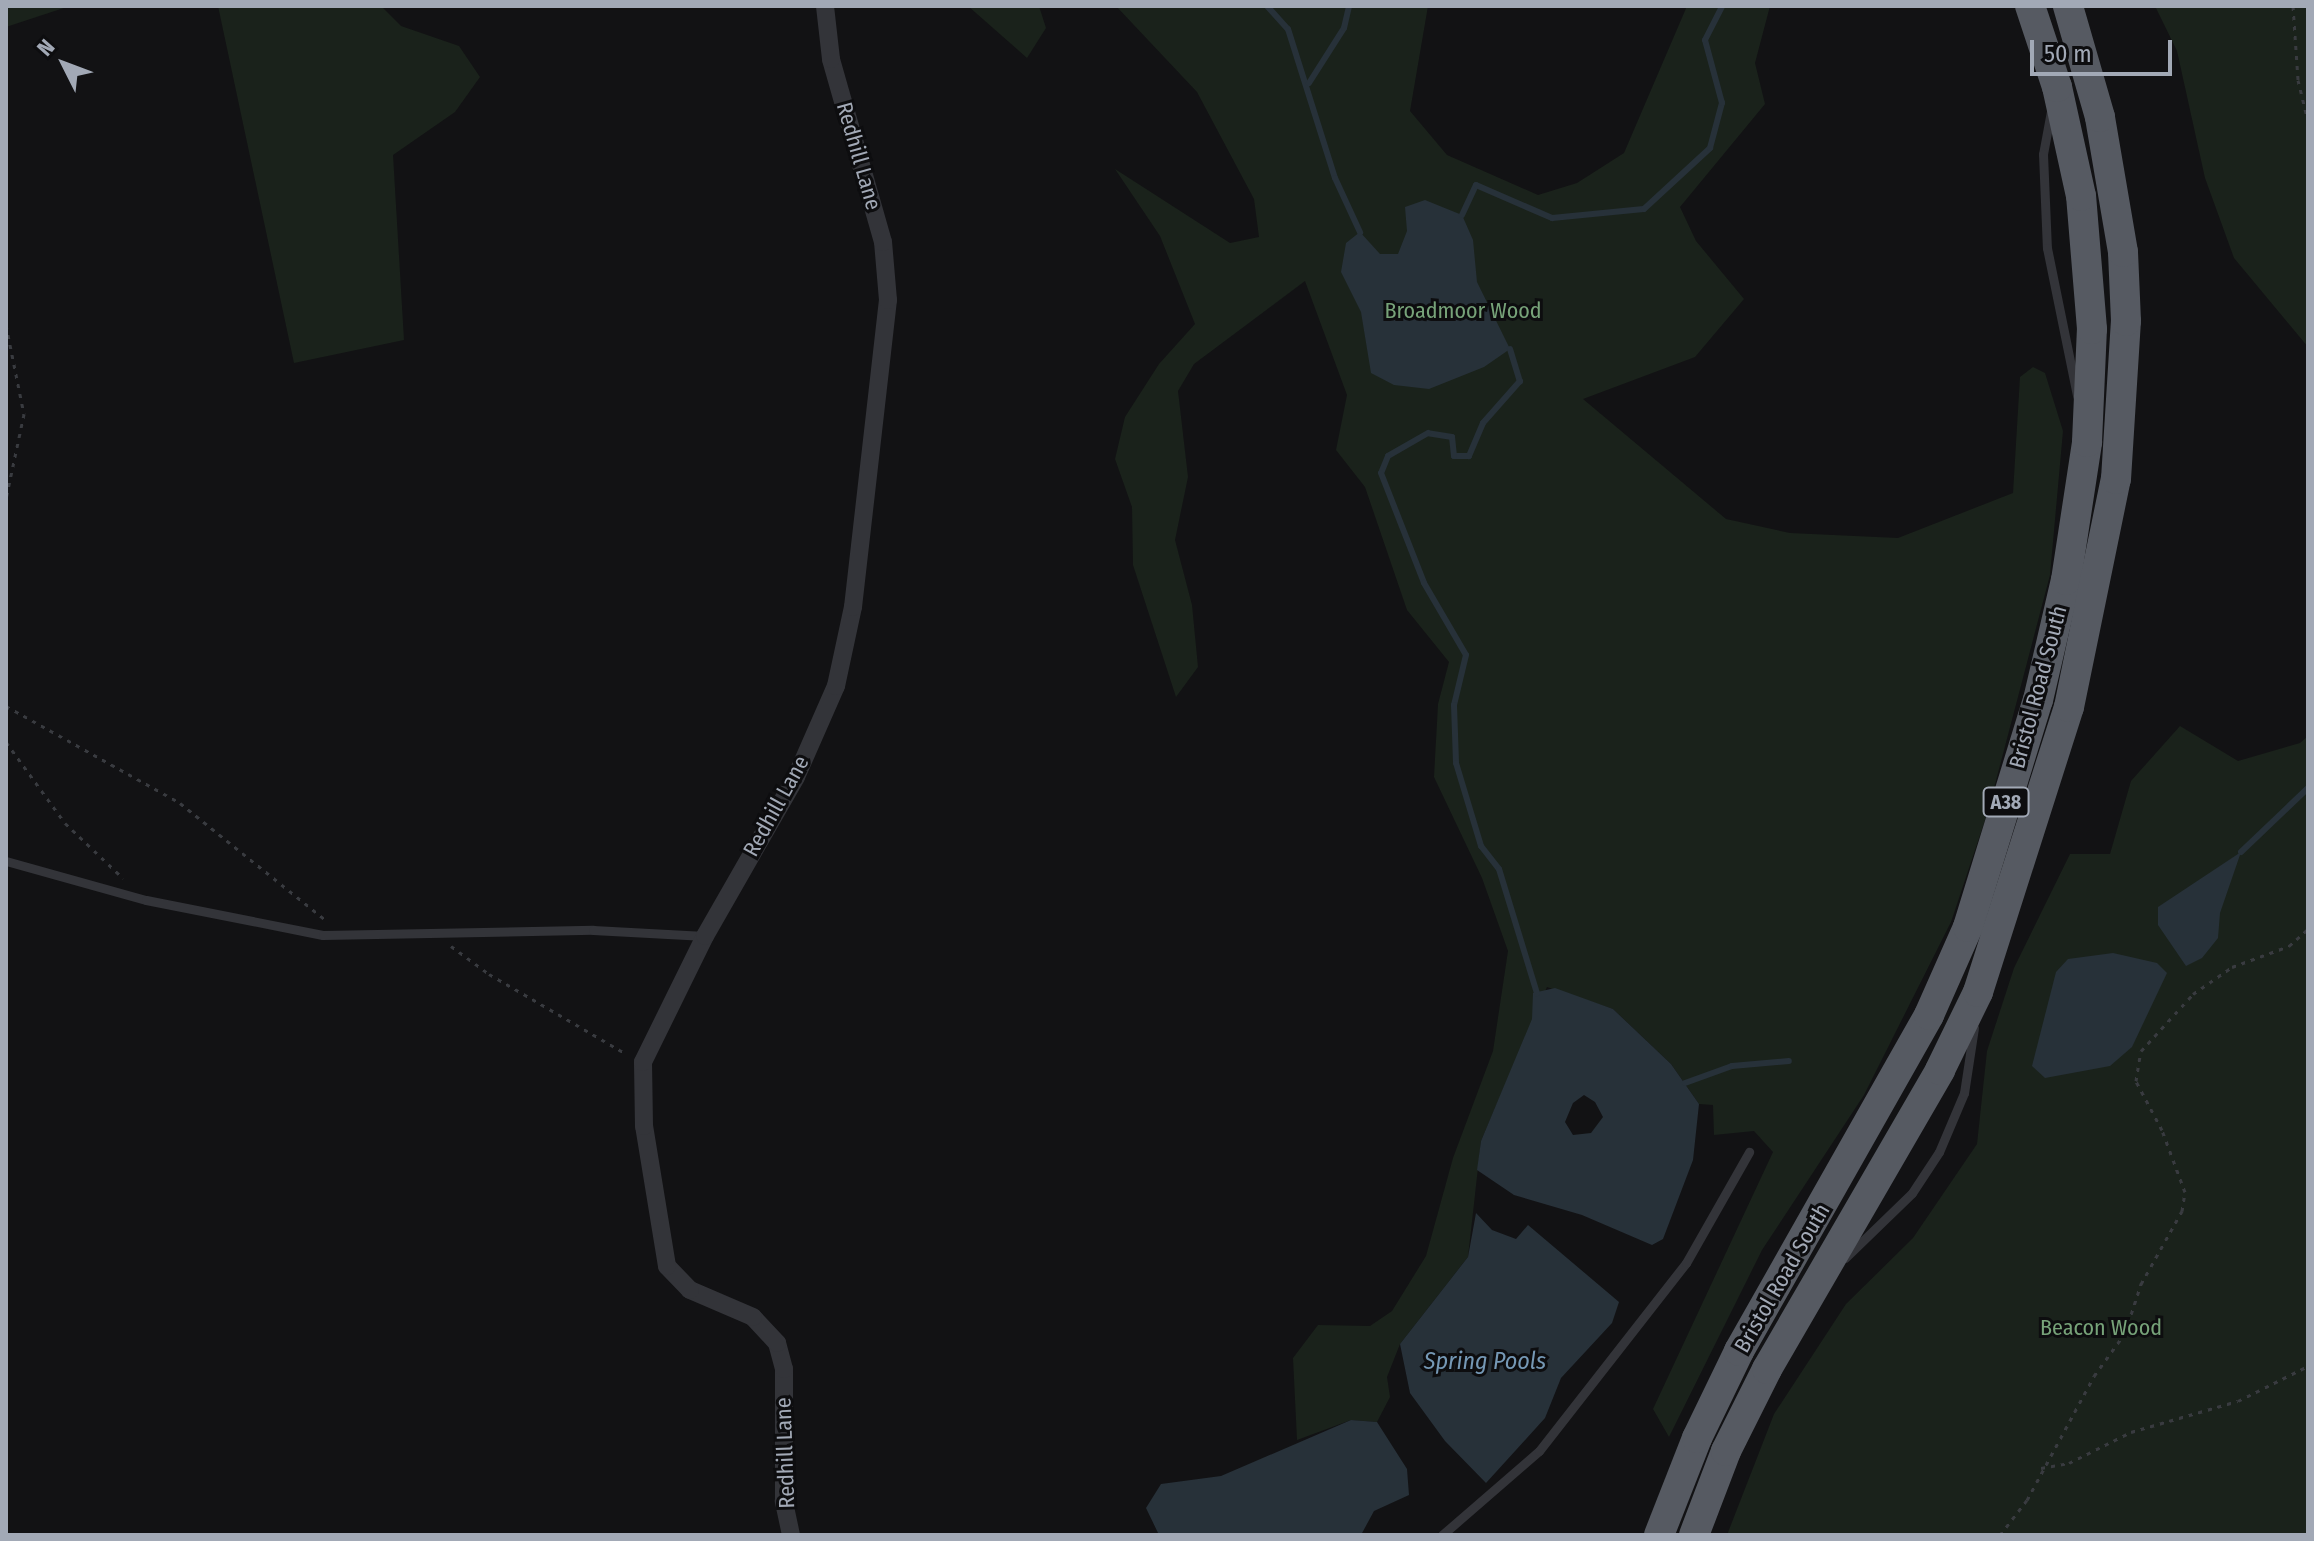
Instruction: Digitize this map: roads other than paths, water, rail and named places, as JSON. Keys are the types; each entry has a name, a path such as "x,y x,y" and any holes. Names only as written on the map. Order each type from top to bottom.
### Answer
{"highway":[{"name":"Bristol Road South","path":"1659,1535 1697,1438 1739,1351 1883,1103 1968,927 2038,700 2066,580 2087,442 2092,384 2089,264 2057,87 2030,6"},
{"name":"Bristol Road South","path":"1694,1535 1726,1451 1813,1288 1940,1070 1978,992 2069,707 2116,479 2123,401 2123,252 2100,117 2068,6"}],"street":[{"name":"Redhill Lane","path":"791,1535 784,1501 784,1369 777,1343 753,1317 690,1290 667,1266 646,1140 643,1062 705,936 801,764 836,686 853,607 888,300 883,242 831,59 825,6"}],"lane":[{"path":"6,861 146,900 341,934 593,930 705,936"},
{"path":"1813,1288 1902,1203 1947,1139 1964,1093 1978,992"},
{"path":"1442,1535 1539,1451 1686,1263 1749,1152"}],"water":[{"path":"1425,200 1462,215 1473,240 1477,282 1510,349 1484,367 1429,389 1394,385 1371,373 1361,312 1341,272 1346,243 1360,232 1380,254 1398,254 1407,231 1405,207"},
{"path":"2241,852 2220,913 2218,938 2202,958 2186,966 2158,925 2158,907"},
{"path":"2113,953 2157,963 2167,973 2132,1047 2110,1066 2045,1078 2032,1066 2056,972 2068,959"},
{"path":"1555,988 1613,1009 1671,1064 1699,1104 1693,1160 1663,1239 1652,1245 1582,1215 1514,1195 1477,1170 1481,1141 1532,1019 1533,993","holes":["1584,1095 1595,1102 1603,1117 1591,1133 1573,1135 1565,1122 1573,1103"]},
{"name":"Spring Pools","path":"1476,1213 1492,1230 1516,1239 1528,1225 1619,1302 1612,1323 1561,1378 1545,1418 1486,1483 1445,1441 1410,1393 1400,1344 1468,1257"},
{"path":"1351,1420 1377,1422 1407,1469 1409,1495 1374,1511 1361,1535 1159,1535 1146,1508 1161,1484 1221,1476"}],"waterway":[{"path":"1267,6 1288,29 1335,178 1360,232"},
{"path":"1309,83 1344,28 1349,6"},
{"path":"1462,215 1476,185 1552,218 1644,209 1710,148 1722,103 1705,40 1722,6"},
{"path":"1510,349 1520,381 1483,423 1469,456 1454,456 1452,437 1428,433 1388,456 1381,473 1424,583 1466,655 1454,705 1456,763 1481,846 1499,869 1537,993"},
{"path":"2241,852 2308,788"},
{"path":"1685,1083 1732,1066 1789,1061"}],"park label":[{"name":"Broadmoor Wood","path":"1463,311"},
{"name":"Beacon Wood","path":"2101,1328"}]}
